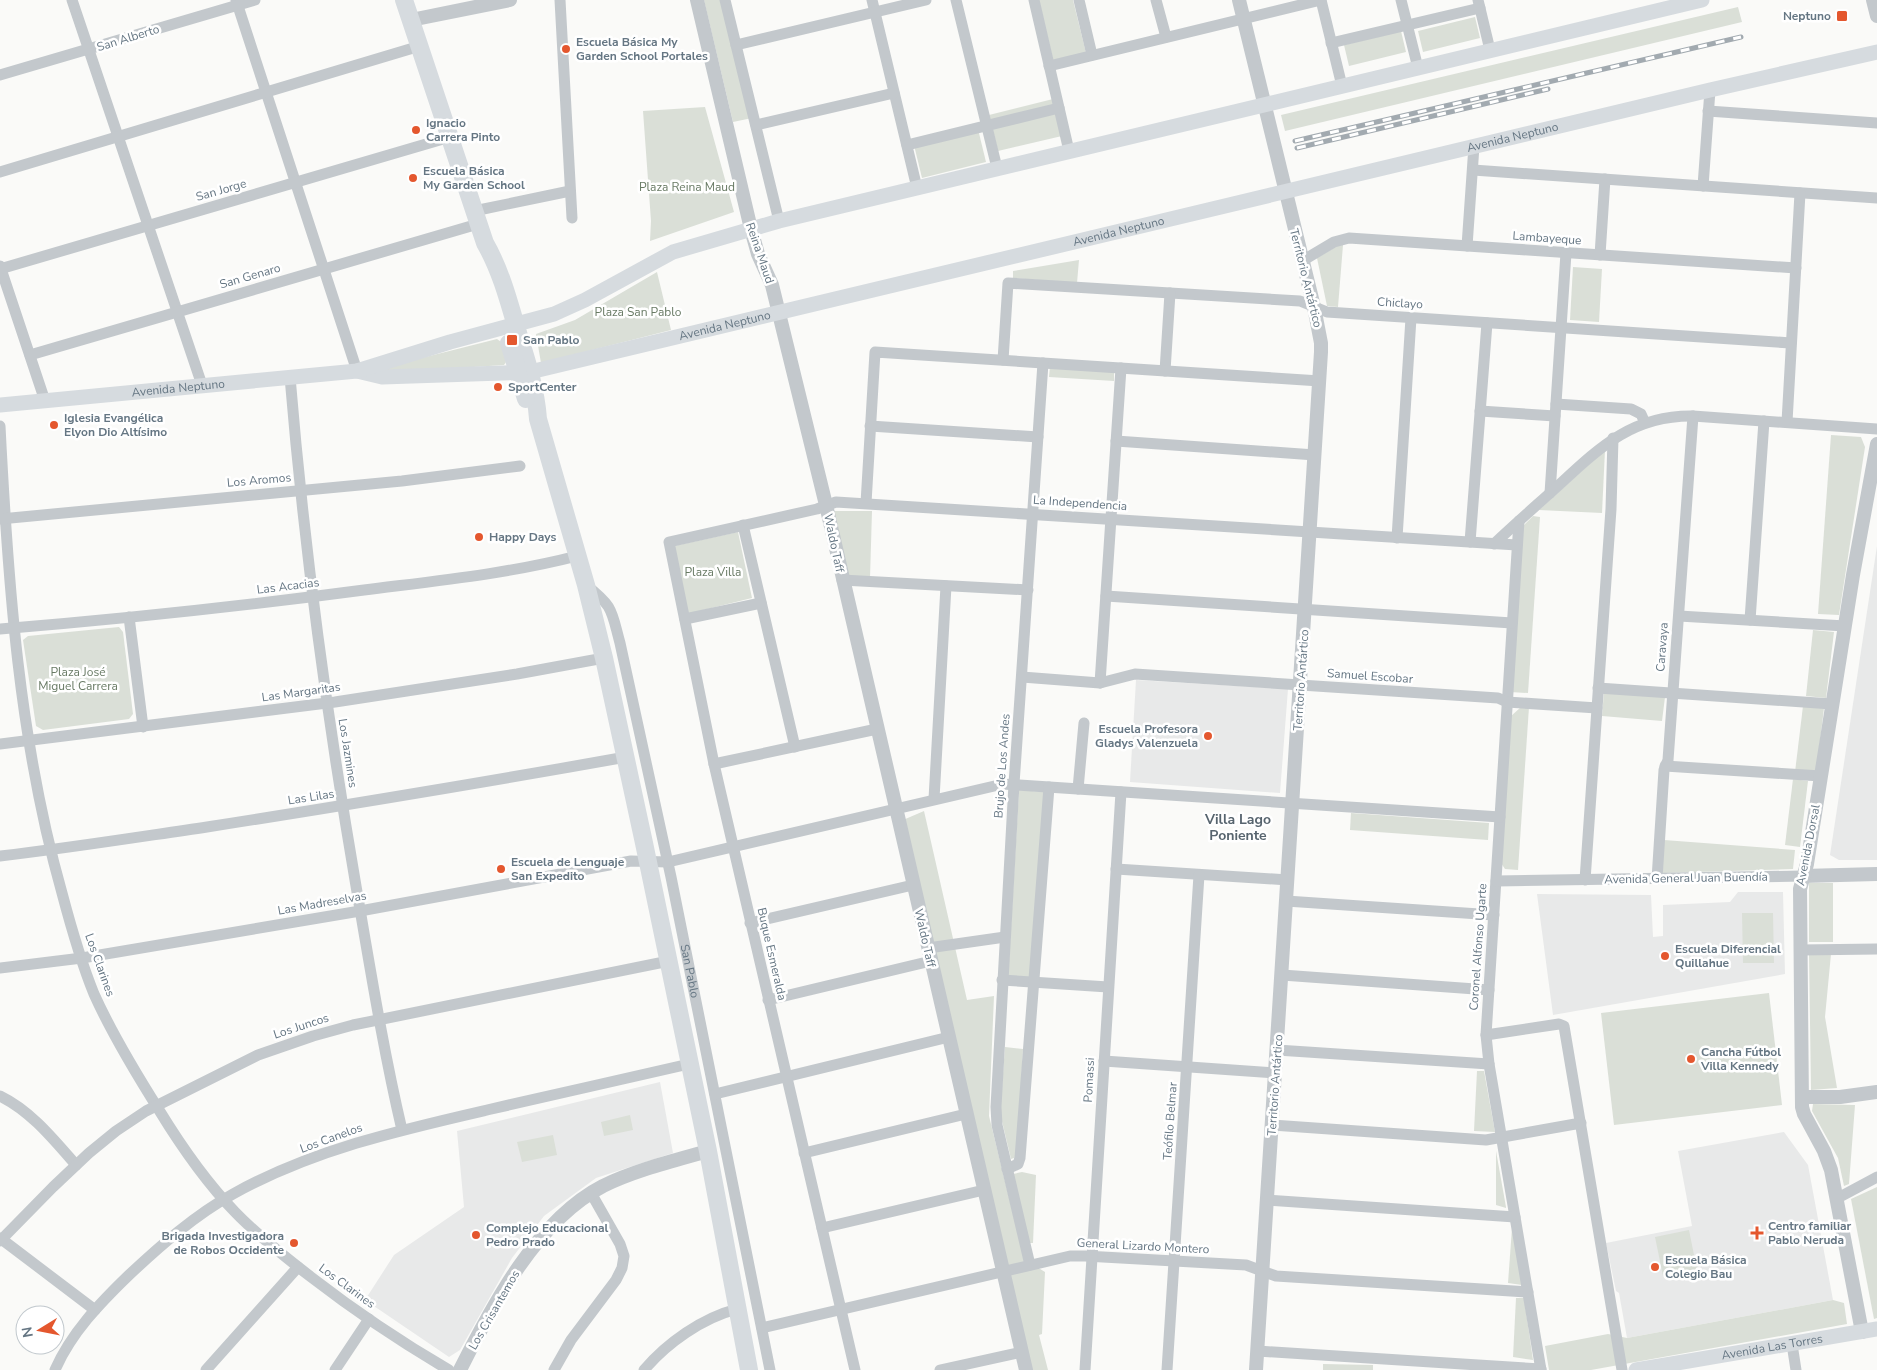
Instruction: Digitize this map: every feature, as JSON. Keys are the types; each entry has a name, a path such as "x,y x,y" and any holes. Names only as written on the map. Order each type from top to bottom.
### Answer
{"main road":[{"name":"San Pablo","path":"404,0 485,243 490,276 510,325 524,373 526,398 538,419 586,585 626,757 669,961 708,1151 749,1370"},
{"name":"Avenida Neptuno","path":"0,405 357,371 510,325 554,314 575,306 673,252 779,220 1418,68 1683,2 1702,0"},
{"name":"Avenida Neptuno","path":"357,371 382,377 524,373 1710,90 1877,52"},
{"name":"Avenida Las Torres","path":"1636,1370 1877,1329"}],"street":[{"path":"72,0 202,385"},
{"name":"San Alberto","path":"0,75 89,50 237,3 255,0"},
{"path":"411,20 510,0"},
{"path":"560,0 572,218"},
{"name":"Reina Maud","path":"697,0 751,229 758,254 772,285 826,506"},
{"path":"725,0 779,220"},
{"path":"872,0 917,188"},
{"path":"736,45 926,0"},
{"path":"956,0 997,168"},
{"path":"1034,0 1068,151"},
{"path":"1079,0 1092,55"},
{"path":"1156,0 1166,37"},
{"name":"Territorio Antártico","path":"1239,0 1314,307 1321,343 1256,1370"},
{"path":"1049,66 1321,0 1342,86"},
{"path":"1401,0 1418,68"},
{"path":"1873,0 1877,16"},
{"path":"237,3 325,268 357,371"},
{"path":"1331,43 1407,25 1479,4 1490,50"},
{"path":"0,172 420,46"},
{"path":"1703,186 1710,90"},
{"path":"756,125 894,93"},
{"path":"907,146 1059,108"},
{"path":"1708,111 1877,123"},
{"name":"San Jorge","path":"0,268 450,138"},
{"path":"1466,246 1474,146"},
{"path":"1473,170 1877,198"},
{"path":"1600,255 1605,179"},
{"path":"476,217 570,191"},
{"path":"1786,422 1800,193"},
{"name":"San Genaro","path":"30,355 325,268 476,217"},
{"name":"Lambayeque","path":"1302,261 1334,242 1345,238 1796,268"},
{"path":"1550,493 1566,253"},
{"path":"0,268 46,402"},
{"name":"Chiclayo","path":"1003,360 1008,283 1300,302 1327,312 1791,343"},
{"path":"1165,371 1170,293"},
{"path":"1397,538 1411,318"},
{"path":"1470,542 1487,323"},
{"path":"866,503 875,352 1320,381"},
{"name":"Brujo de Los Andes","path":"1030,1265 997,1125 996,1107 1014,784 1043,363"},
{"path":"1100,683 1121,368"},
{"name":"Los Jazmines","path":"290,377 326,703 378,1019 402,1130"},
{"path":"1480,411 1631,409 1641,414 1645,423"},
{"path":"1494,544 1589,457 1614,438 1645,423 1671,416 1693,416 1877,429"},
{"name":"Caravaya","path":"1657,880 1664,770 1668,760 1693,416"},
{"path":"1750,620 1764,421"},
{"name":"Los Clarines","path":"0,426 2,518 28,741 50,850 94,994 136,1074 156,1106 188,1154 224,1200 261,1237 298,1267 369,1319 449,1370"},
{"path":"870,426 1038,437"},
{"path":"1585,880 1611,509 1614,438"},
{"path":"1116,441 1315,455"},
{"name":"Avenida Dorsal","path":"1862,1332 1828,1160 1804,1114 1802,1097 1800,889 1807,864 1845,626 1877,444"},
{"name":"Los Aromos","path":"2,518 402,481 520,466"},
{"name":"La Independencia","path":"669,542 816,510 836,502 1517,546"},
{"name":"Waldo Taff","path":"826,506 1026,1370"},
{"name":"Coronel Alfonso Ugarte","path":"1519,521 1486,1035 1489,1064 1541,1370"},
{"path":"743,525 794,747"},
{"name":"Buque Esmeralda","path":"669,542 714,764 855,1370"},
{"name":"Las Acacias","path":"0,630 313,597 476,575 577,556"},
{"path":"842,580 1028,590"},
{"name":"San Pablo","path":"586,585 608,604 613,614 668,862 770,1370"},
{"path":"934,800 946,586"},
{"path":"1106,596 1512,623"},
{"path":"685,619 761,603"},
{"path":"129,616 143,727"},
{"path":"1678,616 1845,626"},
{"name":"Las Margaritas","path":"0,744 326,703 604,658"},
{"name":"Samuel Escobar","path":"1022,677 1100,683 1135,674 1498,698 1507,702 1597,708"},
{"path":"1598,688 1832,704"},
{"path":"1078,789 1084,723"},
{"path":"714,764 877,729"},
{"name":"Las Lilas","path":"0,856 342,806 626,757"},
{"path":"1666,766 1821,776"},
{"name":"Las Madreselvas","path":"0,968 82,958 360,911 622,862 668,862 994,785 1014,784 1500,817"},
{"path":"1007,1169 1018,1164 1020,1158 1049,787"},
{"name":"Pomassi","path":"1085,1370 1121,792"},
{"path":"1116,869 1288,880"},
{"name":"Teófilo Belmar","path":"1167,1370 1200,874"},
{"name":"Avenida General Juan Buendía","path":"1496,881 1657,880 1877,874"},
{"path":"750,923 913,885"},
{"path":"1286,901 1494,915"},
{"path":"768,1000 929,955 1005,937"},
{"path":"1800,950 1877,949"},
{"name":"Los Juncos","path":"0,1239 76,1165 116,1131 156,1106 242,1062 330,1030 669,961"},
{"path":"1282,975 1489,990"},
{"path":"1002,980 1108,987"},
{"path":"1486,1035 1563,1025 1565,1028 1622,1370"},
{"path":"715,1094 949,1037"},
{"path":"1277,1050 1489,1064"},
{"path":"1104,1061 1276,1073"},
{"name":"Los Canelos","path":"55,1370 74,1336 94,1310 114,1290 154,1253 224,1200 241,1190 322,1154 402,1130 689,1064"},
{"path":"1802,1097 1840,1097 1877,1092"},
{"path":"0,1096 13,1103 35,1121 76,1165"},
{"path":"804,1153 966,1114"},
{"path":"1272,1125 1486,1140 1581,1123"},
{"name":"Los Crisantemos","path":"460,1370 496,1302 521,1264 559,1220 591,1193 626,1177 708,1151"},
{"path":"1836,1198 1877,1177"},
{"path":"822,1228 984,1190"},
{"path":"554,1370 580,1327 616,1280 622,1268 624,1256 620,1244 591,1193"},
{"path":"1267,1200 1515,1217"},
{"path":"0,1239 94,1310"},
{"name":"General Lizardo Montero","path":"762,1328 1070,1256 1246,1265 1276,1276 1528,1292"},
{"path":"206,1370 298,1267"},
{"path":"644,1370 658,1356 690,1331 718,1315 737,1309"},
{"path":"335,1370 369,1319"},
{"path":"1792,1344 1796,1370"},
{"path":"1258,1351 1541,1370"},
{"path":"940,1370 1022,1352"}],"shaded area":[{"path":"1877,546 1877,860 1839,860 1830,855"},
{"name":"Escuela Profesora Gladys Valenzuela","path":"1136,680 1288,689 1280,793 1130,782"},
{"name":"Escuela Diferencial Quillahue","path":"1738,892 1783,892 1785,974 1553,1015 1537,894 1651,895 1653,937 1663,936 1663,905 1730,902"},
{"name":"Complejo Educacional Pedro Prado","path":"660,1082 673,1153 596,1178 544,1216 512,1258 460,1350 449,1357 365,1300 394,1255 464,1207 457,1131"},
{"name":"Centro familiar Pablo Neruda","path":"1784,1132 1808,1165 1833,1300 1627,1338 1619,1293 1616,1291 1606,1243 1692,1226 1678,1151"}],"green space":[{"path":"704,0 723,0 752,118 733,122"},
{"path":"1039,0 1073,0 1086,53 1053,60"},
{"path":"1738,7 1742,22 1285,131 1281,115"},
{"path":"1475,17 1480,38 1423,52 1418,31"},
{"path":"1401,31 1406,52 1349,66 1344,45"},
{"path":"1053,99 1062,136 998,151 989,115"},
{"name":"Plaza Reina Maud","path":"705,107 734,212 650,241 651,221 643,111"},
{"path":"977,125 986,162 922,178 913,141"},
{"path":"1339,245 1343,245 1338,307 1327,306 1317,258"},
{"path":"1079,260 1077,283 1013,278 1013,271"},
{"path":"1573,267 1602,269 1599,322 1570,320"},
{"name":"Plaza San Pablo","path":"657,272 671,330 541,363 536,334 575,320"},
{"path":"497,339 501,342 506,362 504,365 366,374 366,372"},
{"path":"1050,366 1114,370 1114,381 1049,377"},
{"path":"1831,435 1861,437 1865,447 1839,615 1818,614"},
{"path":"1605,450 1602,513 1539,510"},
{"path":"833,511 872,511 870,578 848,578"},
{"path":"1533,516 1540,517 1528,693 1510,692 1522,527"},
{"name":"Plaza Villa","path":"738,532 752,598 687,614 674,546"},
{"name":"Plaza José Miguel Carrera","path":"119,627 123,632 133,714 129,719 43,730 36,726 23,640 28,636"},
{"path":"1813,630 1834,632 1826,698 1806,696"},
{"path":"1604,692 1665,697 1662,721 1602,716"},
{"path":"1803,706 1824,708 1816,774 1795,772"},
{"path":"1521,707 1529,707 1518,870 1505,869 1501,863 1510,717"},
{"path":"1793,779 1808,781 1800,847 1785,845"},
{"path":"1019,790 1044,792 1032,980 1008,977"},
{"path":"924,811 967,1000 994,996 989,1116 1024,1259 1045,1272 1042,1334 1039,1335 1048,1370 1030,1370 903,820"},
{"path":"1351,813 1489,823 1488,840 1350,830"},
{"path":"1664,840 1795,850 1793,869 1662,873"},
{"path":"1809,883 1833,883 1833,942 1809,942"},
{"path":"1742,913 1773,913 1774,963 1743,963"},
{"path":"1809,954 1831,954 1825,1017 1837,1088 1811,1090"},
{"name":"Cancha Fútbol Villa Kennedy","path":"1769,993 1782,1105 1614,1125 1601,1013"},
{"path":"1005,1047 1023,1049 1017,1157 1011,1159 1000,1113"},
{"path":"1477,1071 1484,1071 1495,1132 1474,1131"},
{"path":"1813,1104 1855,1105 1849,1184 1844,1186 1838,1158 1812,1111"},
{"path":"630,1115 633,1130 604,1136 601,1122"},
{"path":"553,1135 557,1155 522,1162 517,1142"},
{"path":"1496,1151 1506,1207 1506,1208 1496,1205"},
{"path":"1022,1172 1036,1175 1033,1243 1029,1243 1013,1174"},
{"path":"1877,1187 1877,1318 1874,1319 1851,1199"},
{"path":"1512,1228 1522,1285 1508,1283"},
{"path":"1689,1230 1697,1270 1663,1276 1655,1237"},
{"path":"1516,1298 1524,1298 1533,1360 1513,1357"},
{"path":"1833,1300 1844,1303 1847,1324 1591,1370 1549,1370 1545,1346 1608,1334 1627,1338"},
{"path":"1323,1364 1373,1365 1373,1370 1323,1370"}],"railway":[{"path":"1295,141 1741,37"},
{"path":"1297,148 1548,89"}],"place":[{"name":"Neptuno","path":"1842,16"},
{"name":"Escuela Básica My Garden School Portales","path":"566,49"},
{"name":"Ignacio Carrera Pinto","path":"416,130"},
{"name":"Escuela Básica My Garden School","path":"413,178"},
{"name":"San Pablo","path":"512,340"},
{"name":"SportCenter","path":"498,387"},
{"name":"Iglesia Evangélica Elyon Dio Altísimo","path":"54,425"},
{"name":"Happy Days","path":"479,537"},
{"name":"Escuela Profesora Gladys Valenzuela","path":"1208,736"},
{"name":"Escuela de Lenguaje San Expedito","path":"501,869"},
{"name":"Escuela Diferencial Quillahue","path":"1665,956"},
{"name":"Cancha Fútbol Villa Kennedy","path":"1691,1059"},
{"name":"Centro familiar Pablo Neruda","path":"1757,1233"},
{"name":"Complejo Educacional Pedro Prado","path":"476,1235"},
{"name":"Brigada Investigadora de Robos Occidente","path":"294,1243"},
{"name":"Escuela Básica Colegio Bau","path":"1655,1267"}],"district":[{"name":"Villa Lago Poniente","path":"1238,828"}]}
